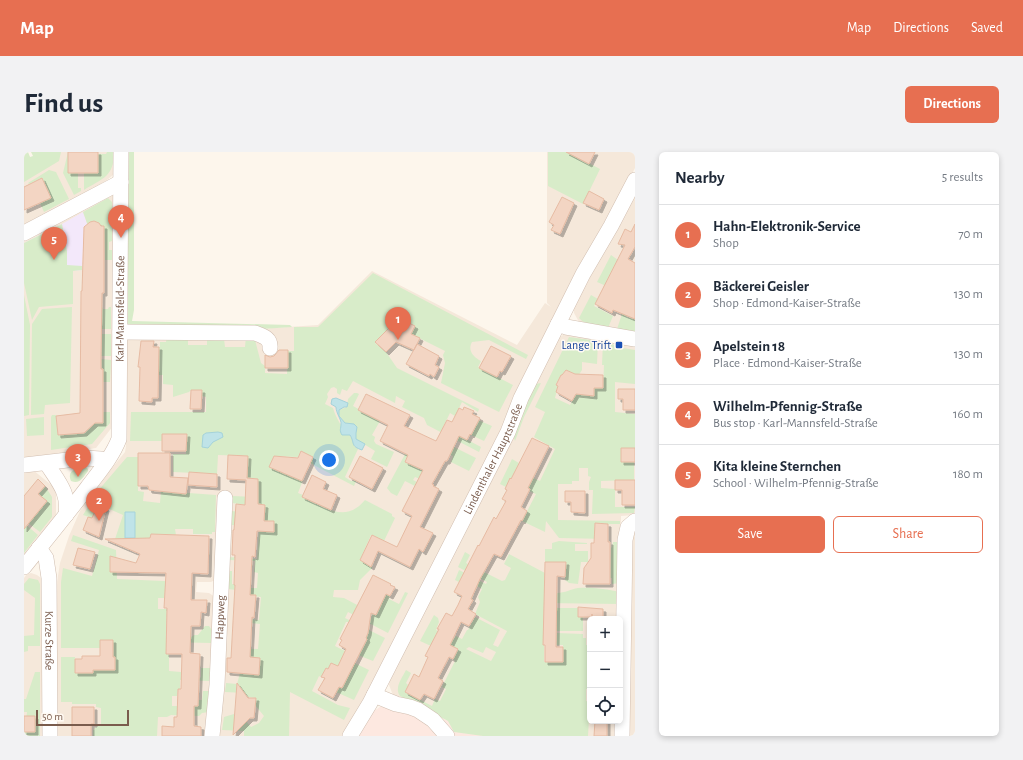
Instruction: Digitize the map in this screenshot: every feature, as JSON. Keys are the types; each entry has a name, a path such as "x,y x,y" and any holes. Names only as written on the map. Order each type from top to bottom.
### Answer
{"street":[{"name":"Karl-Mannsfeld-Straße","path":"24,567 106,462 119,439 121,152"},
{"name":"Lindenthaler Hauptstraße","path":"350,736 374,695 508,432 521,398 583,274 611,226 635,180"},
{"path":"24,233 120,182"},
{"path":"558,324 566,328 635,340"},
{"path":"120,332 255,333 270,341 270,348"},
{"path":"24,465 47,464 85,458 101,459 106,462"},
{"path":"47,464 65,494 67,504 66,515"},
{"name":"Happweg","path":"212,736 218,678 225,498"},
{"path":"622,736 625,540 628,527 635,521"},
{"name":"Kurze Straße","path":"39,548 46,558 49,578 50,736"},
{"path":"374,695 396,704 418,710 433,720 447,736"}],"shaded area":[{"path":"41,152 117,152 116,168 113,175 107,180 68,204 24,227 24,177"},
{"path":"547,152 635,152 635,168 345,736 215,736 218,495 215,580 211,582 197,582 196,592 209,593 215,597 209,736 57,736 57,582 60,563 69,536 80,511 95,489 125,452 127,326 244,330 318,325 372,271 517,345 545,303 551,307 547,303"},
{"path":"635,193 635,334 579,322 574,313 574,307"},
{"path":"111,194 116,197 113,426 96,448 24,458 24,238"},
{"path":"83,212 88,226 84,226 82,270 73,271 73,303 39,306 24,257 24,243"},
{"path":"564,334 575,334 635,344 635,515 621,516 620,616 587,616 587,724 619,724 618,736 544,736 544,621 523,600 461,720 398,700 393,695 389,685 390,677 557,340"},
{"path":"33,470 55,488 56,520 24,559 24,471"},
{"path":"635,530 635,736 627,736 629,543"},
{"path":"31,573 41,578 43,583 44,736 24,736 24,578 27,574"},
{"path":"400,696 448,721 485,736 358,736 374,711 398,700"}],"green space":[{"path":"24,152 28,152 30,157 33,156 31,152 61,152 59,161 24,182"},
{"path":"68,152 68,173 78,173 78,188 81,188 81,191 74,195 63,173"},
{"path":"107,152 114,152 110,172 102,179 84,190 84,173 98,173 98,154 106,154"},
{"path":"128,152 134,152 134,310 132,321 290,325 292,327 244,330 127,326"},
{"path":"548,152 577,152 577,157 600,169 583,204 548,186"},
{"path":"49,170 56,172 69,199 44,212 40,203 51,197 42,178 29,184 28,183"},
{"path":"108,198 112,202 112,241 109,242 109,250 112,250 112,260 105,260 104,227 100,226 99,223 94,221 90,222 88,226 83,212"},
{"path":"62,224 67,251 67,265 82,266 82,270 73,271 73,304 39,307 32,320 24,283 24,243"},
{"path":"611,255 618,260 607,280 628,290 635,307 628,308 626,317 635,319 635,332 617,329 622,314 620,297 603,288 604,285 597,282"},
{"path":"373,273 528,355 526,359 489,340 472,342 470,348 471,351 476,358 481,361 478,367 513,385 499,412 441,383 445,363 443,355 445,351 411,334 415,326 396,317 395,326 392,325 375,343 386,352 397,368 479,409 478,412 462,402 455,416 450,413 443,427 481,447 479,452 427,425 424,418 402,407 405,401 396,396 395,403 353,381 347,391 342,389 340,395 337,393 337,389 334,387 331,388 327,394 328,397 325,404 333,408 346,435 350,435 355,447 358,449 345,477 351,481 356,481 354,486 310,463 312,457 301,451 298,457 274,456 270,467 303,480 298,493 303,495 302,497 327,509 342,512 350,511 365,500 392,514 395,518 384,541 371,535 360,560 365,563 372,563 372,568 360,580 358,590 334,590 333,597 344,598 361,607 358,617 348,612 345,618 385,638 373,661 358,655 367,640 366,638 368,633 349,624 350,622 346,622 335,646 345,651 342,657 369,670 354,700 336,692 348,671 331,663 321,677 319,676 312,691 338,705 350,708 344,720 290,692 289,736 244,736 244,731 222,730 224,717 234,714 234,717 242,717 251,727 259,723 264,716 255,705 256,698 248,697 245,693 225,692 226,683 237,684 240,673 258,674 260,658 241,656 233,648 258,649 260,624 251,623 251,619 259,620 261,597 236,594 236,590 228,589 229,571 232,571 232,584 242,585 242,588 257,588 258,573 254,572 255,561 229,560 229,557 257,559 259,531 273,532 274,522 256,520 255,526 231,525 231,511 265,514 265,505 232,503 232,496 258,497 258,479 247,478 247,456 218,455 217,474 173,472 173,454 186,454 186,434 162,434 162,441 130,441 131,412 206,412 206,397 202,396 202,390 191,390 173,397 173,385 163,384 163,375 158,375 160,342 166,342 167,337 188,337 188,345 207,345 207,336 224,339 225,347 245,347 246,336 255,340 261,363 265,366 265,373 287,374 288,351 294,351 294,327 318,327"},
{"path":"24,295 30,325 29,415 24,416"},
{"path":"591,295 598,299 594,306 613,316 608,328 589,324 579,318"},
{"path":"72,307 70,403 45,405 44,414 31,415 32,324 42,309"},
{"path":"102,307 103,309 108,309 111,307 111,329 102,329"},
{"path":"102,334 111,334 111,356 101,356"},
{"path":"569,337 598,341 597,364 582,362 582,370 578,376 566,370 556,384 558,386 555,398 570,405 577,391 585,395 594,396 594,388 603,388 603,341 609,342 617,347 635,350 635,384 615,382 615,412 635,414 635,448 621,448 621,461 634,462 634,480 601,481 601,488 615,489 615,507 635,507 634,513 592,514 593,490 589,490 589,482 591,477 588,476 588,468 579,468 579,481 572,481 572,484 558,484 558,520 620,521 620,524 595,524 608,539 559,538 546,521 545,532 522,521 536,494 529,491 530,489 511,479 506,487 500,484 512,459 519,463 516,470 540,481 555,449 534,437 545,412 535,407"},
{"path":"101,359 111,360 110,382 103,382"},
{"path":"541,383 524,417 515,441 513,435 535,384"},
{"path":"354,393 359,394 353,406 380,421 372,435 375,437 374,441 376,444 394,452 387,467 371,459 375,451 356,439 356,433 350,423 345,423 339,416 339,410 347,407 348,399"},
{"path":"103,412 110,412 110,423 92,444 51,450 52,415 56,415 58,435 86,433 85,428 92,423 103,423"},
{"path":"44,417 44,435 27,436 26,419"},
{"path":"478,420 492,426 484,441 471,435"},
{"path":"411,443 414,444 405,461 423,471 422,480 415,477 413,480 417,482 415,486 405,481 397,496 391,493 387,488"},
{"path":"454,447 476,458 469,471 451,462 453,456 450,455"},
{"path":"127,457 138,457 138,491 144,492 143,501 160,503 161,491 216,495 215,532 212,532 212,534 193,534 193,529 175,529 176,535 151,534 150,550 135,538 135,512 125,512 125,539 115,539 123,515 98,504 92,518 83,515 97,492"},
{"path":"86,467 88,471 81,480 77,482 71,481 71,472 76,469"},
{"path":"45,486 52,497 52,517 40,532 28,523 46,501 39,494"},
{"path":"24,523 38,535 24,553"},
{"path":"73,535 116,550 117,579 187,582 165,598 158,598 158,609 167,609 186,617 167,616 166,637 190,638 194,635 198,635 205,626 209,626 212,630 211,643 167,642 166,654 169,654 169,671 181,672 181,677 184,679 199,679 201,677 201,668 211,668 210,681 180,680 180,689 178,689 177,696 172,696 172,706 198,706 198,700 202,700 203,691 210,691 209,712 202,713 199,716 171,715 167,717 158,717 157,736 93,736 93,730 95,730 94,728 97,727 97,724 101,724 101,708 96,707 96,704 72,704 72,702 61,702 61,657 75,657 75,673 93,673 93,666 106,670 115,670 113,648 61,648 61,582 63,568 92,576 99,550 71,541"},
{"path":"559,541 587,543 575,544 575,551 588,551 588,562 581,562 578,584 569,583 565,580 566,562 545,562 545,549 552,549 552,543"},
{"path":"613,542 620,542 620,583 612,584 612,578 610,578 611,548"},
{"path":"465,552 470,555 466,563 502,581 505,580 511,568 504,564 509,554 545,573 557,595 557,593 578,588 599,588 619,592 619,604 544,603 544,662 563,661 563,645 556,645 557,633 583,634 583,638 586,638 586,701 587,724 589,724 588,736 483,736 454,732 448,721 400,696 398,693 398,686 406,670 411,673 406,683 408,685 405,692 432,706 435,699 440,701 446,689 442,687 455,661 453,659 458,649 435,637 431,646 420,641 434,615 438,618 439,622 436,630 454,639 456,636 462,639 475,617 500,630 493,645 498,647 507,631 475,614 480,602 478,597 482,589 477,586 478,584 462,576 459,582 455,580 459,570 486,584 487,582 458,567","holes":["469,647 483,653 486,647 496,652 491,661 466,649"]},
{"path":"29,578 38,580 40,584 40,646 28,646 28,651 24,652 24,636 34,635 35,598 24,590 24,584"},
{"path":"405,592 408,593 388,633 363,620 365,618 370,620 373,614 376,615 385,594 390,596 389,599 399,604"},
{"path":"557,608 578,608 578,617 583,617 583,631 555,631"},
{"path":"35,672 40,672 40,736 24,736 27,712 24,712 24,699 26,699"}],"water":[{"path":"336,398 348,403 347,407 339,410 339,416 345,423 354,424 357,427 356,439 365,444 362,450 354,446 350,435 342,435 340,431 341,423 336,407 331,404 332,399"},
{"path":"206,433 222,433 223,437 213,442 208,448 202,447 203,435"},
{"path":"125,512 135,512 135,538 125,538"}],"building":[{"path":"68,152 98,152 98,173 68,173"},
{"path":"566,152 595,152 589,164"},
{"path":"42,178 51,198 24,210 24,187"},
{"path":"589,191 604,199 599,210 583,203"},
{"path":"562,197 574,203 560,234 551,230 554,225 549,222"},
{"path":"94,221 99,223 101,226 104,226 104,293 102,293 101,359 101,369 103,369 103,423 95,423 84,433 58,435 56,416 80,413 81,291 84,227 90,222"},
{"path":"635,224 635,247 628,259 635,263 635,319 613,310 612,313 595,304 625,245 618,244 625,229 631,232"},
{"path":"399,318 415,326 411,334 420,338 414,350 396,342 386,352 375,342"},
{"path":"141,341 154,341 153,347 159,347 158,398 152,398 152,402 139,401 140,367 138,367"},
{"path":"417,344 439,356 435,365 439,367 434,377 406,364"},
{"path":"491,346 511,356 502,372 500,371 497,377 479,368"},
{"path":"279,350 288,350 288,368 265,368 265,355 270,357 274,356"},
{"path":"566,370 575,374 603,375 603,388 594,388 594,396 576,394 572,401 556,392 558,386 556,385 561,375"},
{"path":"618,389 635,389 635,410 623,410 623,399 618,399"},
{"path":"191,390 202,390 201,409 190,409"},
{"path":"366,394 410,415 404,426 436,441 447,420 452,422 459,408 463,410 464,407 474,411 472,414 480,418 467,440 459,436 447,461 445,461 432,484 439,489 420,527 433,533 423,552 419,549 410,567 378,551 371,567 360,560 372,535 397,547 412,516 402,511 423,470 405,462 408,455 380,441 388,425 358,410"},
{"path":"162,434 187,434 186,451 162,451"},
{"path":"532,438 549,446 528,488 530,489 521,507 527,511 501,557 494,554 480,579 471,599 473,600 468,609 476,614 469,626 461,622 450,645 458,649 453,659 449,657 438,678 443,681 434,699 424,694 420,700 405,692 414,674 419,677 428,657 425,656 446,613 452,616 458,605 462,596 454,592 494,517 496,519 506,501 502,499 507,490 505,489"},
{"path":"621,448 635,448 635,462 621,462"},
{"path":"301,451 313,457 302,481 269,467 274,456 298,458"},
{"path":"138,453 170,453 170,477 188,478 186,494 149,490 148,486 138,486"},
{"path":"228,455 248,456 247,478 258,479 258,504 265,505 264,521 274,521 274,532 257,531 255,557 252,556 250,595 256,595 254,618 252,617 250,657 260,658 259,675 227,672 227,658 231,658 235,585 235,555 232,555 233,530 236,504 245,505 246,480 227,479"},
{"path":"360,456 383,468 372,489 349,477"},
{"path":"189,472 217,474 217,487 188,485"},
{"path":"312,475 326,482 323,489 337,495 331,510 302,497"},
{"path":"38,479 45,486 38,494 47,501 24,529 24,496"},
{"path":"615,480 635,480 635,505 622,505 622,490 615,490"},
{"path":"565,491 585,491 585,513 571,512 571,502 565,502"},
{"path":"98,504 106,508 99,537 83,530 88,517 92,518"},
{"path":"595,523 608,524 608,542 610,542 610,584 583,584 584,568 591,558 591,543 594,543"},
{"path":"151,534 209,536 208,574 192,573 191,600 207,600 206,613 201,612 200,626 191,626 190,653 200,654 198,706 194,706 194,726 201,727 201,736 162,736 162,726 174,727 174,717 177,717 178,689 181,689 182,654 166,654 167,608 164,608 166,573 110,572 110,556 136,563 140,554 105,539 150,538"},
{"path":"78,548 95,552 90,569 73,565"},
{"path":"545,562 566,562 565,577 557,576 556,647 563,647 563,662 545,662 545,645 543,645"},
{"path":"373,575 395,587 390,596 386,594 376,615 371,613 367,639 342,688 339,687 333,698 318,690 325,678 321,677 331,663 338,666 346,649 339,645 342,640 340,639"},
{"path":"578,607 603,609 603,616 578,617"},
{"path":"100,640 113,640 115,670 93,670 93,673 75,673 75,659 82,659 82,656 100,656"},
{"path":"237,683 248,698 256,698 254,718 250,718 233,735"},
{"path":"72,707 94,707 94,724 91,724 91,736 72,736"},
{"path":"24,716 35,716 35,732 24,732"},
{"path":"595,724 607,724 607,736 594,736"}],"place":[{"name":"Wilhelm-Pfennig-Straße","path":"121,238"},
{"name":"Kita kleine Sternchen","path":"54,260"},
{"name":"Hahn-Elektronik-Service","path":"398,340"},
{"name":"Lange Trift","path":"619,345"},
{"name":"Apelstein 18","path":"78,477"},
{"name":"Bäckerei Geisler","path":"99,521"}]}
